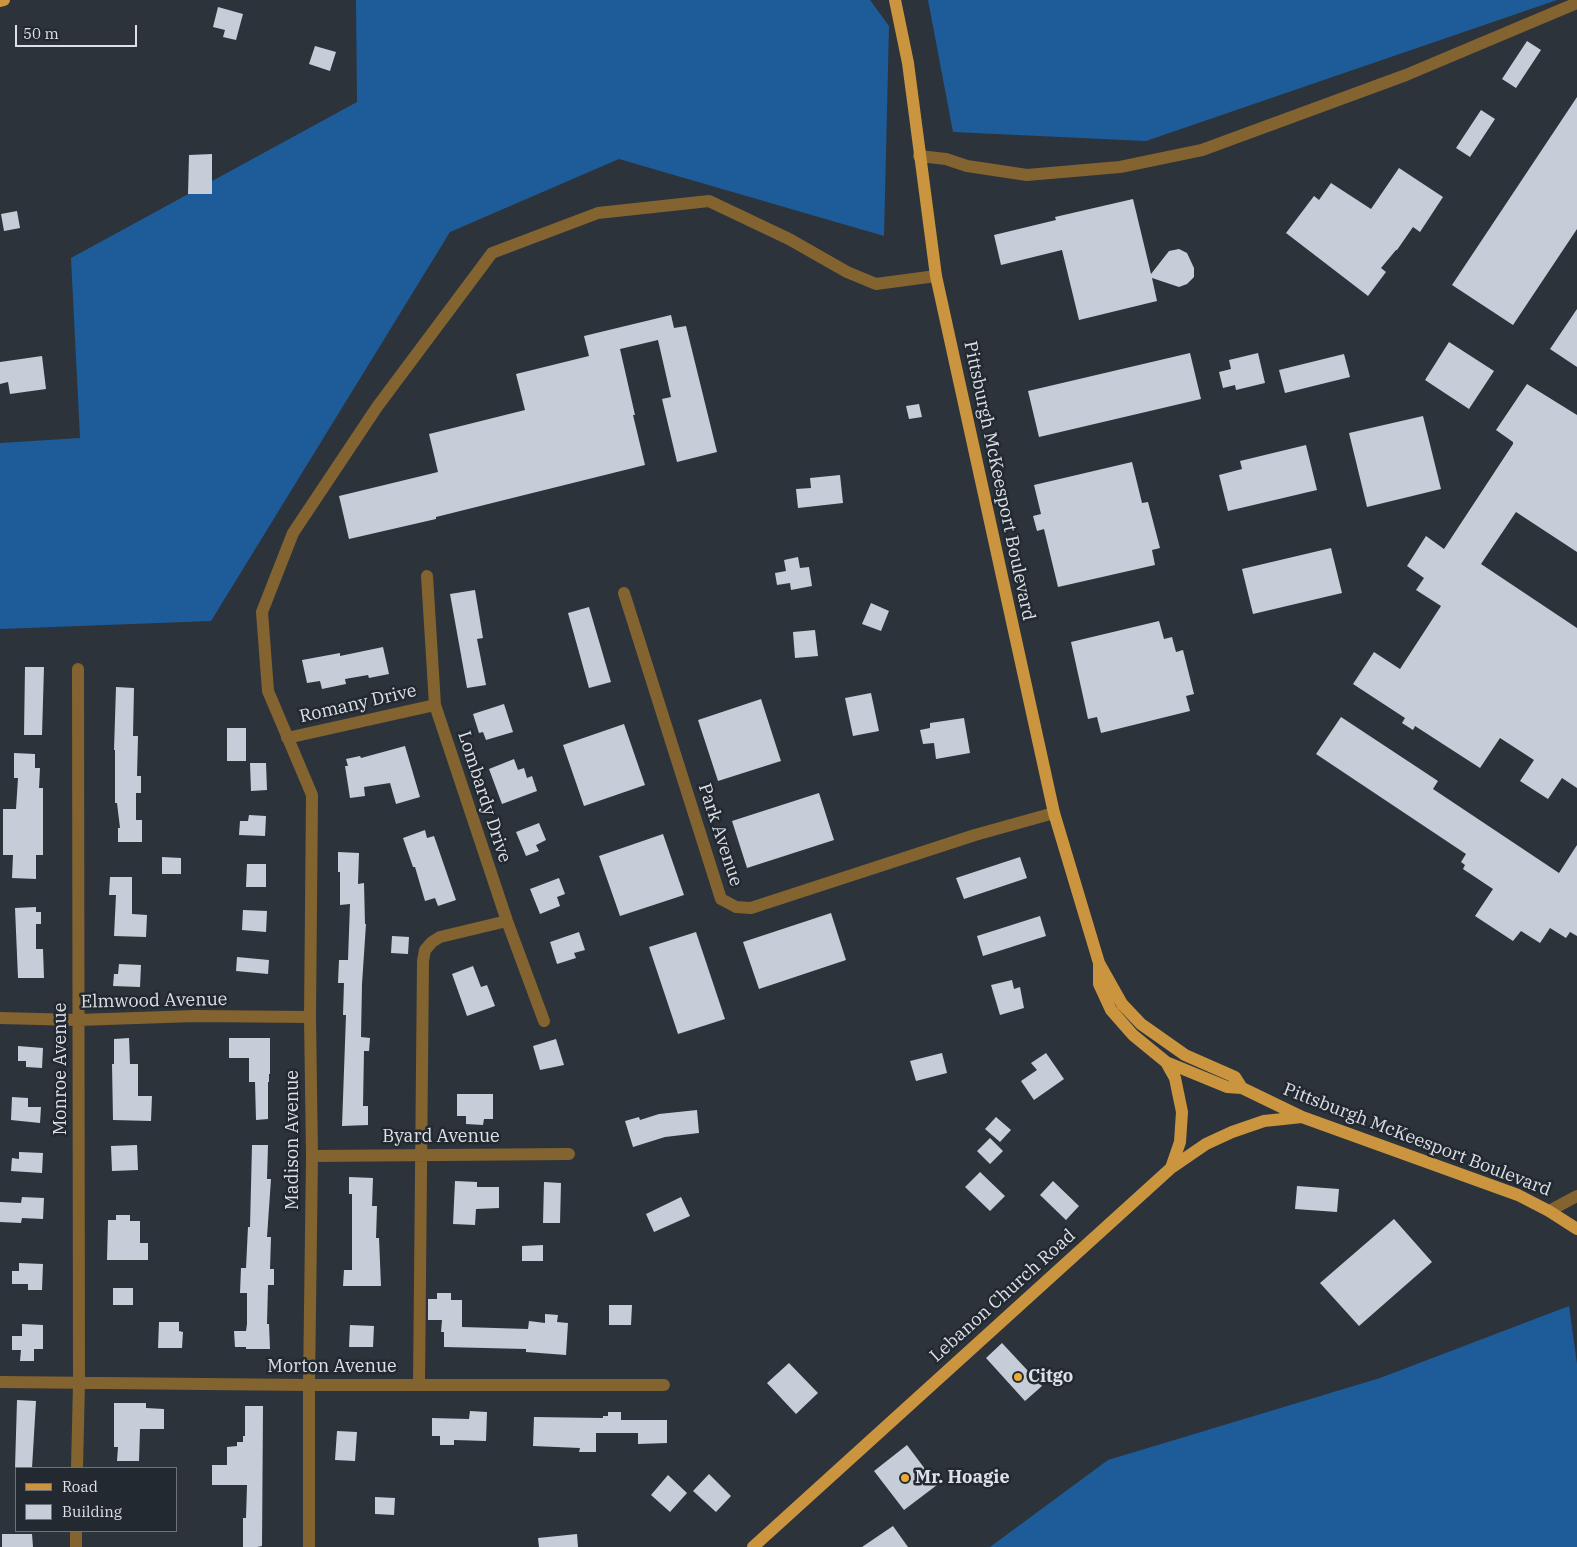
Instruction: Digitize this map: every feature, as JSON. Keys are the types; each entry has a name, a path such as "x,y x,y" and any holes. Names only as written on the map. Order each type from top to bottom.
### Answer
{"main road":[{"path":"0,1 4,0"},
{"name":"Pittsburgh McKeesport Boulevard","path":"894,0 908,63 936,276 1054,813 1099,963 1122,1004 1141,1024 1185,1055 1235,1077 1242,1088"},
{"name":"Pittsburgh McKeesport Boulevard","path":"1099,963 1099,984 1112,1010 1133,1036 1166,1062 1227,1087 1242,1088 1302,1118 1518,1195 1549,1211 1577,1229"},
{"path":"1166,1062 1175,1078 1182,1112 1180,1142 1171,1168"},
{"name":"Lebanon Church Road","path":"753,1547 1171,1168 1206,1144 1232,1132 1264,1121 1302,1118"}],"street":[{"path":"920,156 946,159 967,166 1027,175 1120,167 1202,150 1406,75 1577,3"},
{"name":"Madison Avenue","path":"310,1547 312,795 268,691 262,612 293,533 377,407 492,254 598,213 709,201 789,239 847,272 876,284 936,276"},
{"name":"Lombardy Drive","path":"427,576 435,705 507,921 544,1022"},
{"name":"Park Avenue","path":"624,593 721,899 736,907 750,908 966,838 1054,813"},
{"name":"Monroe Avenue","path":"77,1467 79,1383 78,669"},
{"name":"Romany Drive","path":"287,738 435,705"},
{"path":"419,1385 423,961 426,950 432,942 440,937 507,921"},
{"name":"Elmwood Avenue","path":"0,1018 78,1020 195,1016 310,1017"},
{"name":"Byard Avenue","path":"312,1156 569,1154"},
{"path":"1549,1211 1577,1196"},
{"name":"Morton Avenue","path":"0,1382 309,1385 664,1385"},
{"path":"76,1532 76,1547"}],"shaded area":[{"path":"356,0 870,0 889,26 884,236 619,159 450,232 211,621 0,629 0,443 80,438 71,258 357,102"},
{"path":"928,0 1557,0 1146,141 953,132"},
{"path":"1569,1306 1577,1364 1577,1547 990,1547 1108,1460 1380,1378"}],"building":[{"path":"218,7 243,14 236,40 223,37 225,30 213,27"},
{"path":"1527,41 1541,50 1516,88 1502,79"},
{"path":"315,46 336,52 330,71 309,64"},
{"path":"1577,97 1577,229 1513,325 1452,285"},
{"path":"1481,110 1495,119 1470,157 1456,148"},
{"path":"212,154 212,194 188,194 189,155"},
{"path":"1399,168 1443,197 1420,232 1413,227 1397,250 1381,268 1386,272 1368,296 1286,233 1314,196 1319,200 1331,183 1371,209"},
{"path":"1133,199 1151,274 1169,251 1179,249 1187,253 1194,268 1194,277 1187,284 1179,287 1152,278 1157,301 1079,320 1062,250 1001,265 994,235 1056,220 1055,217"},
{"path":"17,211 20,228 4,231 1,214"},
{"path":"1577,309 1577,367 1550,349"},
{"path":"671,315 674,328 686,326 717,452 677,462 662,399 671,397 658,340 620,349 645,465 436,517 436,519 349,539 339,496 438,472 429,434 525,410 516,374 589,356 584,336"},
{"path":"1449,342 1494,371 1469,409 1425,380"},
{"path":"1190,353 1201,399 1039,437 1028,391"},
{"path":"1258,353 1265,383 1236,390 1235,385 1223,388 1219,372 1231,369 1229,360"},
{"path":"1344,354 1350,377 1285,393 1279,370"},
{"path":"42,356 46,389 10,394 8,382 0,384 0,362"},
{"path":"1527,384 1577,415 1577,552 1516,512 1481,564 1577,628 1577,788 1562,778 1548,799 1520,781 1534,760 1500,738 1480,768 1415,726 1413,730 1402,723 1405,718 1353,684 1374,652 1400,669 1441,606 1416,590 1424,578 1407,566 1426,536 1444,549 1513,444 1513,442 1496,430"},
{"path":"919,404 922,417 909,419 906,406"},
{"path":"1423,416 1441,489 1367,507 1349,433"},
{"path":"1306,445 1317,490 1228,511 1219,475 1242,469 1240,461"},
{"path":"1132,462 1142,503 1148,502 1160,548 1152,550 1155,565 1058,587 1044,529 1037,531 1033,516 1041,514 1034,485"},
{"path":"840,475 843,503 798,508 796,489 811,488 810,478"},
{"path":"1331,548 1342,593 1253,614 1242,569"},
{"path":"798,557 800,568 809,567 812,586 791,590 790,583 777,585 775,573 786,571 784,560"},
{"path":"475,590 483,638 477,639 486,685 467,688 450,594"},
{"path":"871,603 889,611 881,631 862,624"},
{"path":"589,607 611,682 589,688 568,613"},
{"path":"1159,621 1164,639 1172,637 1176,652 1183,650 1194,694 1186,696 1190,711 1101,733 1097,717 1088,719 1071,642"},
{"path":"815,630 818,656 795,658 793,632"},
{"path":"383,647 389,674 369,678 368,675 345,679 346,684 322,689 320,681 307,683 302,660 340,653 340,656"},
{"path":"25,667 44,667 42,735 24,735"},
{"path":"116,687 134,688 133,736 138,736 137,776 141,776 141,793 136,793 136,820 142,820 142,842 118,842 118,828 120,828 117,803 115,803 114,750"},
{"path":"871,693 879,731 853,736 845,698"},
{"path":"761,699 781,761 718,781 698,720"},
{"path":"504,704 513,732 486,740 483,732 479,733 473,714"},
{"path":"1341,717 1438,781 1433,789 1559,873 1577,845 1577,936 1570,932 1566,938 1550,928 1540,943 1521,931 1513,941 1475,916 1493,889 1463,869 1465,865 1461,862 1466,854 1316,754"},
{"path":"964,718 970,753 936,759 934,743 923,744 920,730 930,728 930,723"},
{"path":"624,724 645,785 584,806 563,745"},
{"path":"227,728 246,728 246,761 227,761"},
{"path":"405,746 420,797 396,804 390,783 364,787 365,796 350,798 345,766 348,766 346,759 360,756 361,758"},
{"path":"14,753 35,754 35,768 40,768 39,788 43,788 43,855 36,855 36,879 12,878 13,855 3,855 3,809 16,809 18,778 14,778"},
{"path":"514,759 518,770 524,768 527,778 532,776 537,791 502,804 489,769"},
{"path":"250,763 266,763 267,790 251,791"},
{"path":"819,793 834,840 747,868 732,821"},
{"path":"249,815 266,816 265,836 239,835 240,821 248,821"},
{"path":"539,823 546,840 536,845 539,851 526,856 516,832"},
{"path":"425,830 427,838 434,836 456,900 438,906 435,898 425,901 415,867 413,867 403,838"},
{"path":"663,834 684,895 620,916 599,856"},
{"path":"338,852 359,853 358,884 364,883 366,924 361,1037 370,1038 369,1051 364,1051 363,1106 368,1106 368,1125 342,1126 346,1015 343,1015 344,983 338,983 339,960 348,960 350,904 340,905"},
{"path":"162,857 181,858 181,874 162,874"},
{"path":"1020,857 1027,878 964,899 956,878"},
{"path":"247,864 266,864 266,887 246,887"},
{"path":"110,877 132,877 132,914 147,915 146,937 114,936 116,895 109,895"},
{"path":"559,878 565,894 557,897 560,906 540,914 530,889"},
{"path":"36,907 36,912 41,912 41,924 36,924 36,949 43,949 44,978 18,978 15,908"},
{"path":"243,910 267,911 266,932 242,930"},
{"path":"831,913 846,960 759,989 743,942"},
{"path":"1040,916 1046,936 983,956 977,936"},
{"path":"579,932 585,950 574,953 576,958 557,964 550,942"},
{"path":"696,932 725,1019 678,1034 649,947"},
{"path":"392,936 409,937 408,954 391,953"},
{"path":"237,957 269,960 268,974 236,971"},
{"path":"119,964 141,965 140,987 113,986 114,974 118,974"},
{"path":"473,966 481,987 487,985 495,1006 467,1016 452,974"},
{"path":"1012,980 1014,989 1020,987 1024,1008 1000,1015 991,985"},
{"path":"129,1038 130,1064 138,1064 138,1096 152,1096 151,1121 113,1120 112,1064 114,1064 114,1039"},
{"path":"229,1038 270,1038 268,1119 256,1120 255,1082 249,1082 249,1058 229,1058"},
{"path":"556,1039 564,1065 540,1070 533,1046"},
{"path":"18,1046 43,1048 42,1068 26,1067 26,1061 18,1061"},
{"path":"942,1053 947,1073 916,1081 910,1061"},
{"path":"1046,1053 1064,1079 1034,1100 1021,1081 1037,1070 1031,1063"},
{"path":"457,1094 493,1094 493,1119 484,1119 483,1125 466,1124 466,1116 457,1116"},
{"path":"12,1097 28,1098 28,1107 41,1107 40,1123 11,1120"},
{"path":"697,1110 699,1133 665,1137 633,1147 625,1121 639,1117 640,1120 659,1114"},
{"path":"996,1117 1011,1130 1000,1142 985,1129"},
{"path":"990,1138 1003,1151 990,1164 977,1151"},
{"path":"137,1145 138,1170 112,1171 111,1146"},
{"path":"252,1145 268,1145 267,1179 271,1179 267,1237 271,1237 270,1269 274,1269 274,1285 268,1285 267,1324 269,1324 270,1349 235,1347 234,1331 246,1331 247,1324 247,1293 240,1293 241,1268 246,1268 248,1227 250,1227"},
{"path":"19,1152 43,1153 42,1173 11,1171 12,1158 19,1159"},
{"path":"980,1172 1005,1196 990,1211 965,1187"},
{"path":"349,1177 373,1178 372,1206 377,1206 376,1238 379,1238 381,1286 343,1286 344,1270 352,1270 352,1194 349,1194"},
{"path":"455,1181 477,1182 477,1187 499,1187 499,1208 476,1209 475,1225 453,1224"},
{"path":"1053,1181 1079,1206 1066,1220 1040,1195"},
{"path":"544,1182 561,1183 560,1223 543,1223"},
{"path":"1297,1186 1339,1189 1337,1212 1295,1209"},
{"path":"22,1197 44,1198 43,1219 22,1218 21,1223 0,1222 0,1202 21,1203"},
{"path":"681,1197 690,1216 654,1232 646,1214"},
{"path":"116,1215 130,1215 130,1221 140,1221 140,1243 148,1243 148,1260 107,1260 108,1220 116,1220"},
{"path":"1394,1219 1432,1262 1359,1326 1320,1283"},
{"path":"543,1245 543,1261 522,1261 522,1246"},
{"path":"19,1263 43,1264 42,1290 28,1290 28,1284 12,1284 12,1271 19,1271"},
{"path":"113,1288 133,1288 133,1305 113,1305"},
{"path":"437,1293 451,1293 451,1300 462,1300 462,1327 528,1329 529,1321 545,1323 545,1314 558,1315 557,1322 568,1323 566,1355 526,1352 526,1349 444,1347 444,1332 441,1332 442,1320 428,1320 428,1299 437,1299"},
{"path":"609,1305 632,1305 631,1325 609,1325"},
{"path":"159,1322 179,1322 179,1331 183,1332 182,1348 158,1348"},
{"path":"22,1324 43,1325 43,1349 34,1349 34,1361 20,1361 21,1350 12,1350 12,1336 22,1336"},
{"path":"350,1325 374,1326 373,1347 349,1347"},
{"name":"Citgo","path":"1002,1343 1042,1386 1025,1401 986,1358"},
{"path":"789,1363 818,1393 796,1414 767,1383"},
{"path":"17,1400 36,1401 32,1467 15,1467"},
{"path":"114,1403 146,1403 146,1408 164,1409 164,1429 140,1429 139,1461 117,1461 118,1447 114,1447"},
{"path":"245,1406 263,1406 262,1546 257,1547 243,1547 243,1518 246,1518 247,1485 212,1485 212,1465 227,1465 227,1447 237,1446 237,1442 243,1442 243,1436 245,1436"},
{"path":"470,1411 487,1412 486,1441 454,1440 454,1445 440,1445 440,1436 432,1436 432,1418 469,1419"},
{"path":"608,1412 621,1412 621,1420 667,1420 667,1443 638,1444 638,1433 596,1433 596,1452 579,1452 580,1448 533,1446 534,1417 603,1418 603,1416 608,1416"},
{"path":"337,1431 357,1432 355,1461 335,1460"},
{"name":"Mr. Hoagie","path":"907,1445 937,1485 904,1510 874,1471"},
{"path":"709,1474 731,1496 716,1512 693,1491"},
{"path":"668,1475 687,1493 670,1512 651,1495"},
{"path":"375,1497 395,1498 394,1515 375,1514"},
{"path":"893,1526 908,1547 862,1547"},
{"path":"2,1534 32,1534 33,1547 2,1547"},
{"path":"577,1534 578,1547 539,1547 538,1538"}],"place":[{"name":"Citgo","path":"1018,1377"},
{"name":"Mr. Hoagie","path":"905,1478"}]}
